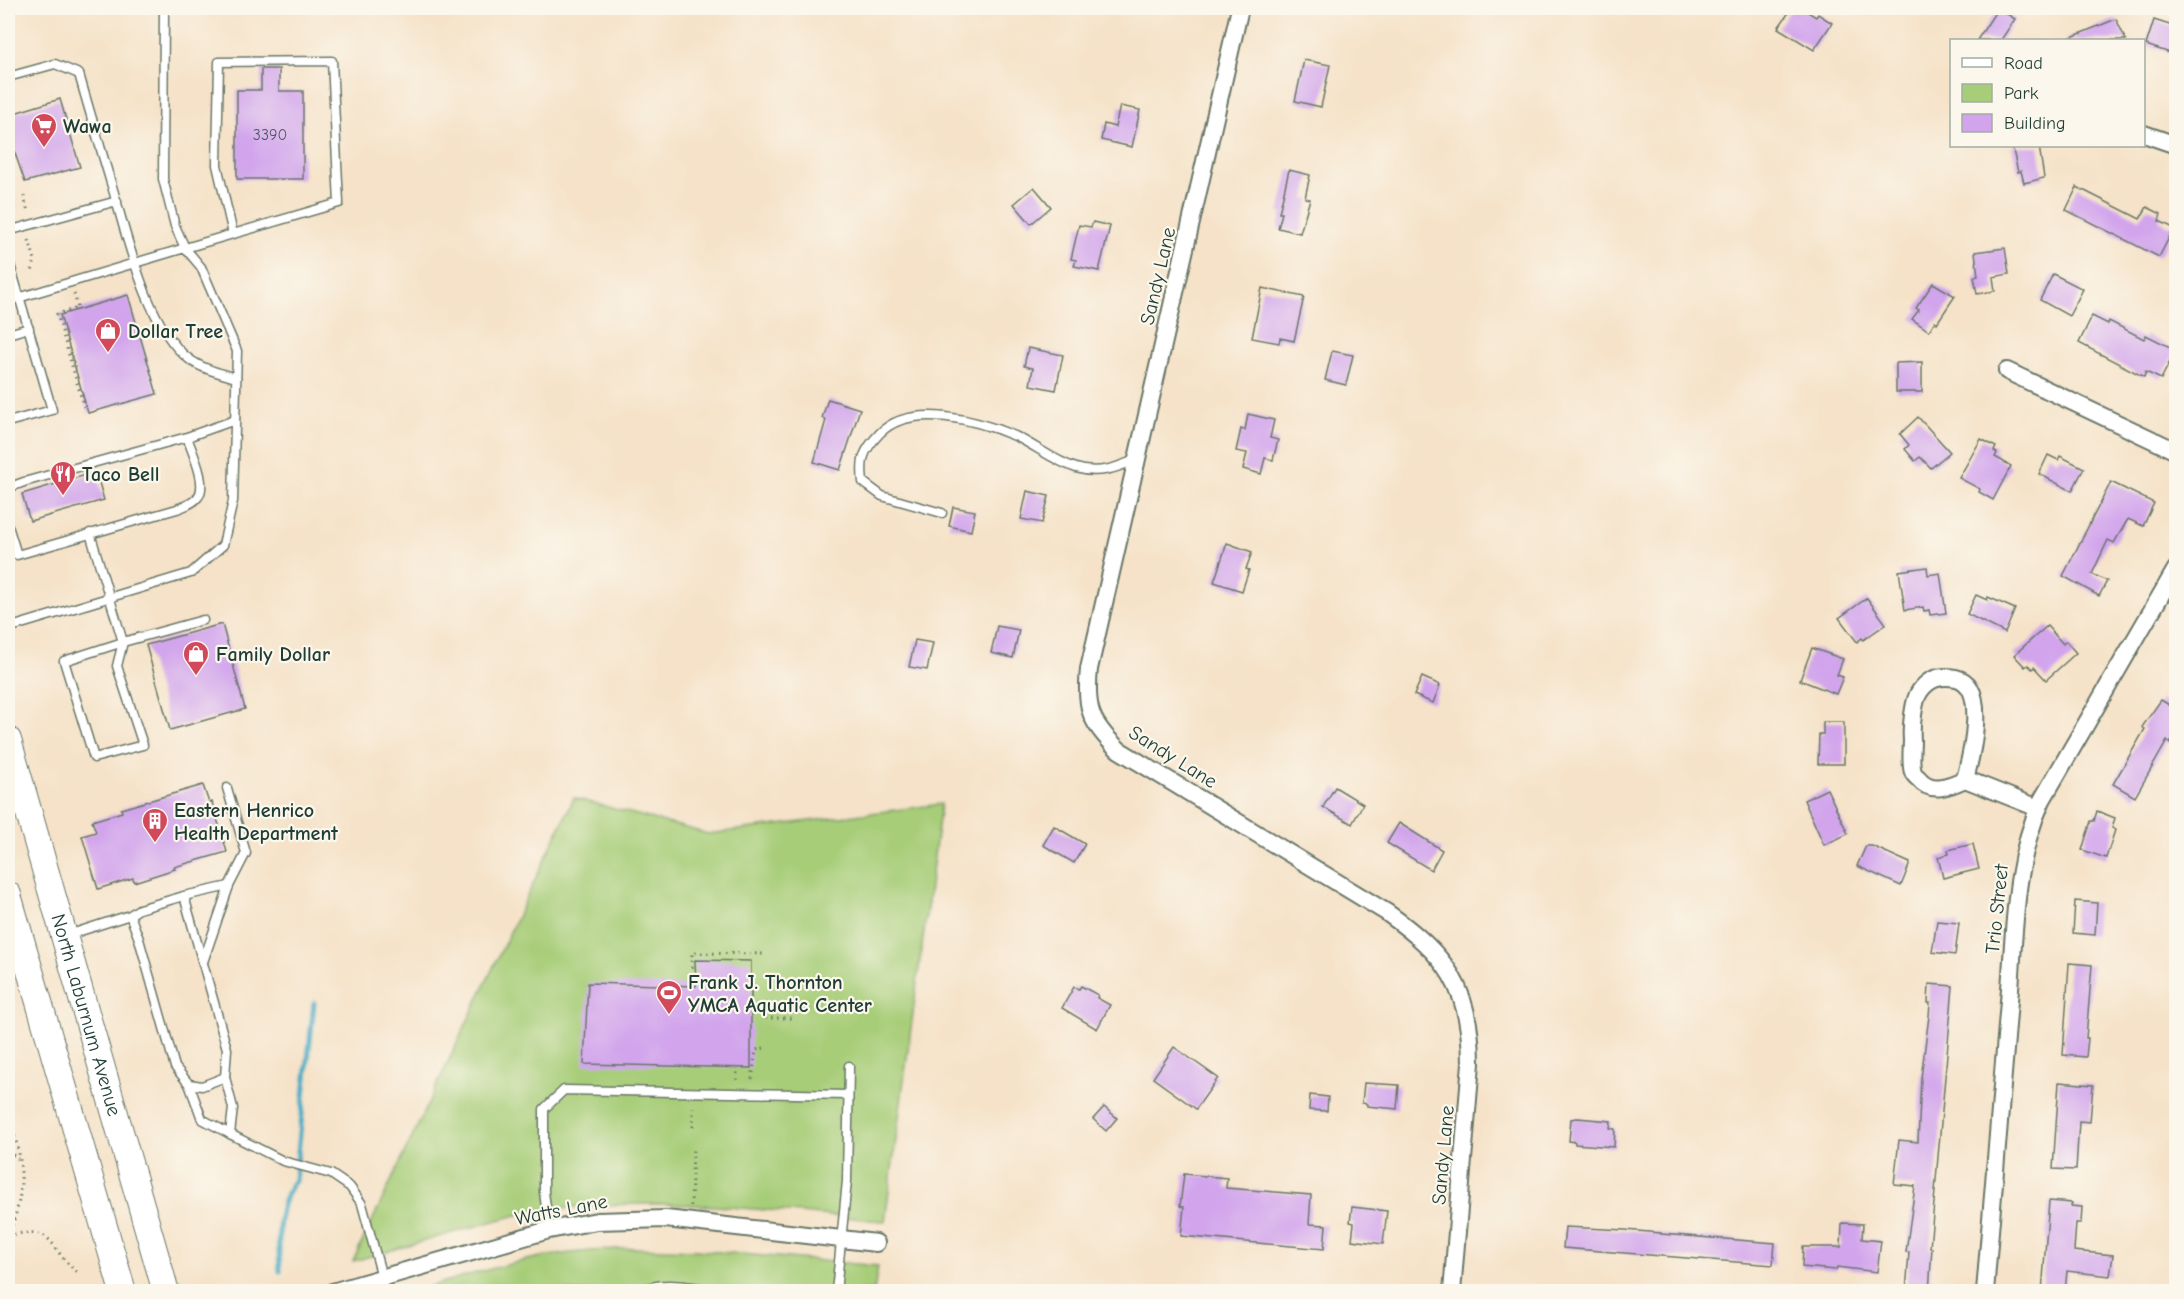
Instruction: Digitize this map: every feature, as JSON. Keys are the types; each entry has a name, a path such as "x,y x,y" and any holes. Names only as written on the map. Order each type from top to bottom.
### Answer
{"main road":[{"name":"North Laburnum Avenue","path":"8,740 166,1292"},
{"path":"8,895 123,1292"}],"street":[{"name":"Sandy Lane","path":"1240,8 1089,669 1087,693 1095,723 1102,735 1119,750 1386,912 1410,929 1440,959 1457,984 1464,1000 1470,1025 1472,1063 1452,1292"},
{"path":"2145,134 2176,145"},
{"path":"2007,371 2176,452"},
{"name":"Trio Street","path":"1985,1292 2010,999 2014,923 2025,847 2038,807 2176,569"},
{"path":"1965,779 1973,748 1975,725 1974,704 1970,688 1962,680 1947,676 1932,679 1918,692 1911,728 1913,772 1924,785 1936,788 1951,786 1965,779 2038,807"},
{"name":"Watts Lane","path":"332,1292 549,1230 597,1221 666,1219 876,1243"}],"lane":[{"path":"8,628 191,573 223,544 233,501 237,351 201,267 185,248 175,226 163,179 164,8"},
{"path":"8,302 339,203 332,61 219,62 217,165 233,234"},
{"path":"8,77 55,64 79,74 135,263 153,309 175,344 189,359 236,378"},
{"path":"8,231 117,201"},
{"path":"8,258 52,410 8,422"},
{"path":"8,334 29,328"},
{"path":"942,513 882,496 863,482 861,463 870,444 886,428 906,418 930,416 955,418 1015,436 1055,460 1077,469 1114,470 1138,458"},
{"path":"8,488 187,437 235,420"},
{"path":"8,526 17,555 177,510 196,500 202,488 187,437"},
{"path":"90,533 123,642 117,666 143,745 94,758 64,661 123,642 203,620"},
{"path":"203,963 229,886 246,853 227,788"},
{"path":"64,936 130,915 139,909 229,886"},
{"path":"184,896 227,1049 225,1077 233,1108 230,1134"},
{"path":"130,915 139,939 175,1067 189,1084 202,1119 283,1161 331,1174 350,1187 362,1204 382,1277"},
{"path":"836,1292 847,1181 849,1066"},
{"path":"189,1084 202,1086 225,1077"},
{"path":"549,1230 544,1192 544,1109 564,1090 848,1095"},
{"path":"642,1292 647,1287 659,1285 724,1292"}],"path":[{"path":"24,195 28,212"},
{"path":"29,240 35,260 32,272"},
{"path":"74,294 78,308 57,314 84,407"},
{"path":"692,986 692,953 766,954"},
{"path":"765,1017 795,1018"},
{"path":"752,1079 753,1057 756,1050 764,1048"},
{"path":"737,1067 737,1080"},
{"path":"693,1104 693,1127"},
{"path":"8,1119 20,1160 21,1184 19,1208 8,1236"},
{"path":"691,1208 693,1149"},
{"path":"8,1151 20,1160"},
{"path":"8,1236 28,1231 42,1233 54,1244 68,1265 79,1273"}],"green space":[{"path":"574,798 708,834 941,804 885,1221 716,1206 632,1204 589,1206 516,1216 353,1261"},
{"path":"632,1248 696,1250 878,1266 874,1291 412,1292 536,1258"}],"building":[{"path":"1792,8 1801,8 1816,17 1818,14 1832,23 1814,50 1778,28"},
{"path":"1998,8 2015,19 2002,39 1978,39"},
{"path":"2116,19 2126,39 2066,39"},
{"path":"2154,20 2176,27 2176,55 2146,45"},
{"path":"1304,60 1330,65 1321,107 1295,101"},
{"path":"261,69 279,69 279,91 303,91 303,179 237,179 237,90 261,90"},
{"name":"Wawa","path":"60,99 80,167 25,182 10,139 12,138 8,115"},
{"path":"1120,106 1140,110 1132,147 1101,140 1104,124 1115,127"},
{"path":"2012,147 2039,147 2044,178 2024,183 2021,171 2018,172"},
{"path":"1289,170 1310,175 1305,198 1310,199 1300,233 1278,228 1282,213 1279,213"},
{"path":"1034,187 1051,207 1031,224 1014,204"},
{"path":"2077,187 2140,219 2147,207 2161,214 2159,221 2174,228 2159,257 2066,210"},
{"path":"1093,222 1110,226 1099,271 1074,266 1076,260 1071,259 1079,225 1091,227"},
{"path":"2005,248 2009,274 1993,277 1995,291 1977,294 1974,277 1978,276 1975,252"},
{"path":"2053,274 2083,289 2069,316 2040,300"},
{"path":"1933,283 1955,296 1929,331 1912,319 1919,310 1916,308"},
{"path":"1262,288 1304,297 1294,341 1280,338 1279,343 1252,338"},
{"name":"Dollar Tree","path":"128,295 157,394 88,413 60,315"},
{"path":"2092,316 2108,324 2109,321 2144,339 2146,335 2176,350 2161,379 2146,372 2144,377 2079,343"},
{"path":"1028,348 1063,355 1056,390 1030,385 1033,368 1024,366"},
{"path":"1332,351 1353,355 1346,385 1325,380"},
{"path":"1922,362 1922,392 1896,392 1896,363"},
{"path":"828,399 860,409 840,470 814,462 826,420 822,418"},
{"path":"1248,414 1274,420 1270,438 1278,440 1273,460 1265,458 1261,474 1243,469 1247,453 1236,451 1241,429 1245,430"},
{"path":"1918,417 1950,452 1931,468 1920,457 1915,461 1905,449 1909,445 1900,434"},
{"path":"1981,439 1996,447 1995,457 2011,466 1993,500 1979,492 1980,489 1959,478"},
{"path":"2048,455 2058,460 2060,456 2084,468 2072,491 2039,474"},
{"name":"Taco Bell","path":"96,472 104,500 30,521 22,494"},
{"path":"2111,482 2154,503 2143,526 2128,519 2114,543 2108,540 2092,574 2107,581 2099,596 2063,576"},
{"path":"1027,491 1049,496 1042,523 1021,519"},
{"path":"953,507 975,511 971,531 949,526"},
{"path":"1227,543 1252,552 1242,591 1214,582"},
{"path":"1927,567 1928,575 1940,573 1946,613 1930,615 1929,610 1924,611 1923,607 1905,610 1899,571"},
{"path":"1976,595 1987,600 1988,597 2015,609 2005,633 1967,614"},
{"path":"1867,598 1886,624 1857,642 1839,618"},
{"name":"Family Dollar","path":"222,624 245,709 170,730 146,645"},
{"path":"997,626 1019,630 1013,658 991,653"},
{"path":"2047,626 2063,644 2066,641 2076,653 2046,680 2034,667 2032,669 2028,665 2025,667 2014,655"},
{"path":"915,640 933,643 927,670 909,667"},
{"path":"1812,648 1843,659 1837,675 1843,677 1836,694 1800,680"},
{"path":"1422,677 1440,685 1433,703 1414,695"},
{"path":"2161,700 2176,709 2176,733 2170,744 2167,741 2135,797 2113,784 2145,729 2142,727"},
{"path":"1823,722 1844,722 1844,764 1818,764 1819,734 1823,734"},
{"name":"Eastern Henrico Health Department","path":"203,785 209,803 212,802 227,852 174,867 175,869 134,882 133,878 98,889 82,836 96,832 92,821 122,812 121,809"},
{"path":"1335,787 1363,804 1352,824 1323,807"},
{"path":"1827,789 1848,834 1824,845 1804,800"},
{"path":"2097,811 2115,818 2112,828 2115,830 2106,858 2082,850 2091,821 2094,821"},
{"path":"1399,823 1442,850 1431,870 1387,843"},
{"path":"1054,826 1085,844 1074,863 1043,845"},
{"path":"1973,844 1979,869 1943,878 1938,857 1949,854 1948,850"},
{"path":"1866,846 1872,846 1910,863 1901,886 1857,866"},
{"path":"2075,901 2097,903 2095,935 2073,933"},
{"path":"1937,921 1959,923 1955,955 1932,952"},
{"name":"Frank J. Thornton YMCA Aquatic Center","path":"695,960 751,961 751,1068 584,1064 588,983 696,986"},
{"path":"2069,963 2092,965 2086,1057 2063,1055"},
{"path":"1929,984 1953,986 1930,1248 1932,1248 1929,1292 1906,1292 1909,1252 1906,1252 1915,1186 1894,1184 1899,1140 1918,1142 1921,1078 1930,1003 1928,1003"},
{"path":"1081,986 1110,1005 1097,1029 1062,1008 1074,987 1079,989"},
{"path":"1174,1047 1218,1078 1196,1109 1153,1078"},
{"path":"2059,1082 2093,1085 2090,1122 2079,1121 2076,1170 2053,1169"},
{"path":"1364,1083 1399,1085 1397,1109 1367,1106 1362,1103"},
{"path":"1310,1095 1328,1097 1327,1111 1309,1110"},
{"path":"1104,1107 1117,1118 1106,1131 1093,1119"},
{"path":"1571,1119 1611,1121 1610,1128 1615,1129 1614,1147 1575,1144 1569,1141"},
{"path":"1184,1174 1227,1178 1226,1188 1311,1195 1309,1224 1326,1225 1324,1249 1181,1236 1184,1207 1180,1206"},
{"path":"2049,1201 2072,1203 2071,1206 2082,1207 2081,1223 2076,1223 2074,1251 2113,1255 2110,1276 2067,1271 2065,1292 2042,1292"},
{"path":"1352,1207 1387,1211 1383,1244 1352,1240 1354,1223 1350,1222"},
{"path":"1842,1223 1863,1224 1862,1239 1881,1241 1877,1272 1837,1267 1836,1270 1802,1267 1803,1247 1841,1247"},
{"path":"1565,1227 1775,1243 1773,1265 1563,1248"}],"waterway":[{"path":"280,1271 281,1211 295,1180 314,1003"}],"place":[{"name":"Wawa","path":"44,149"},
{"name":"Dollar Tree","path":"108,354"},
{"name":"Taco Bell","path":"63,497"},
{"name":"Family Dollar","path":"196,677"},
{"name":"Eastern Henrico Health Department","path":"155,844"},
{"name":"Frank J. Thornton YMCA Aquatic Center","path":"669,1016"}]}
